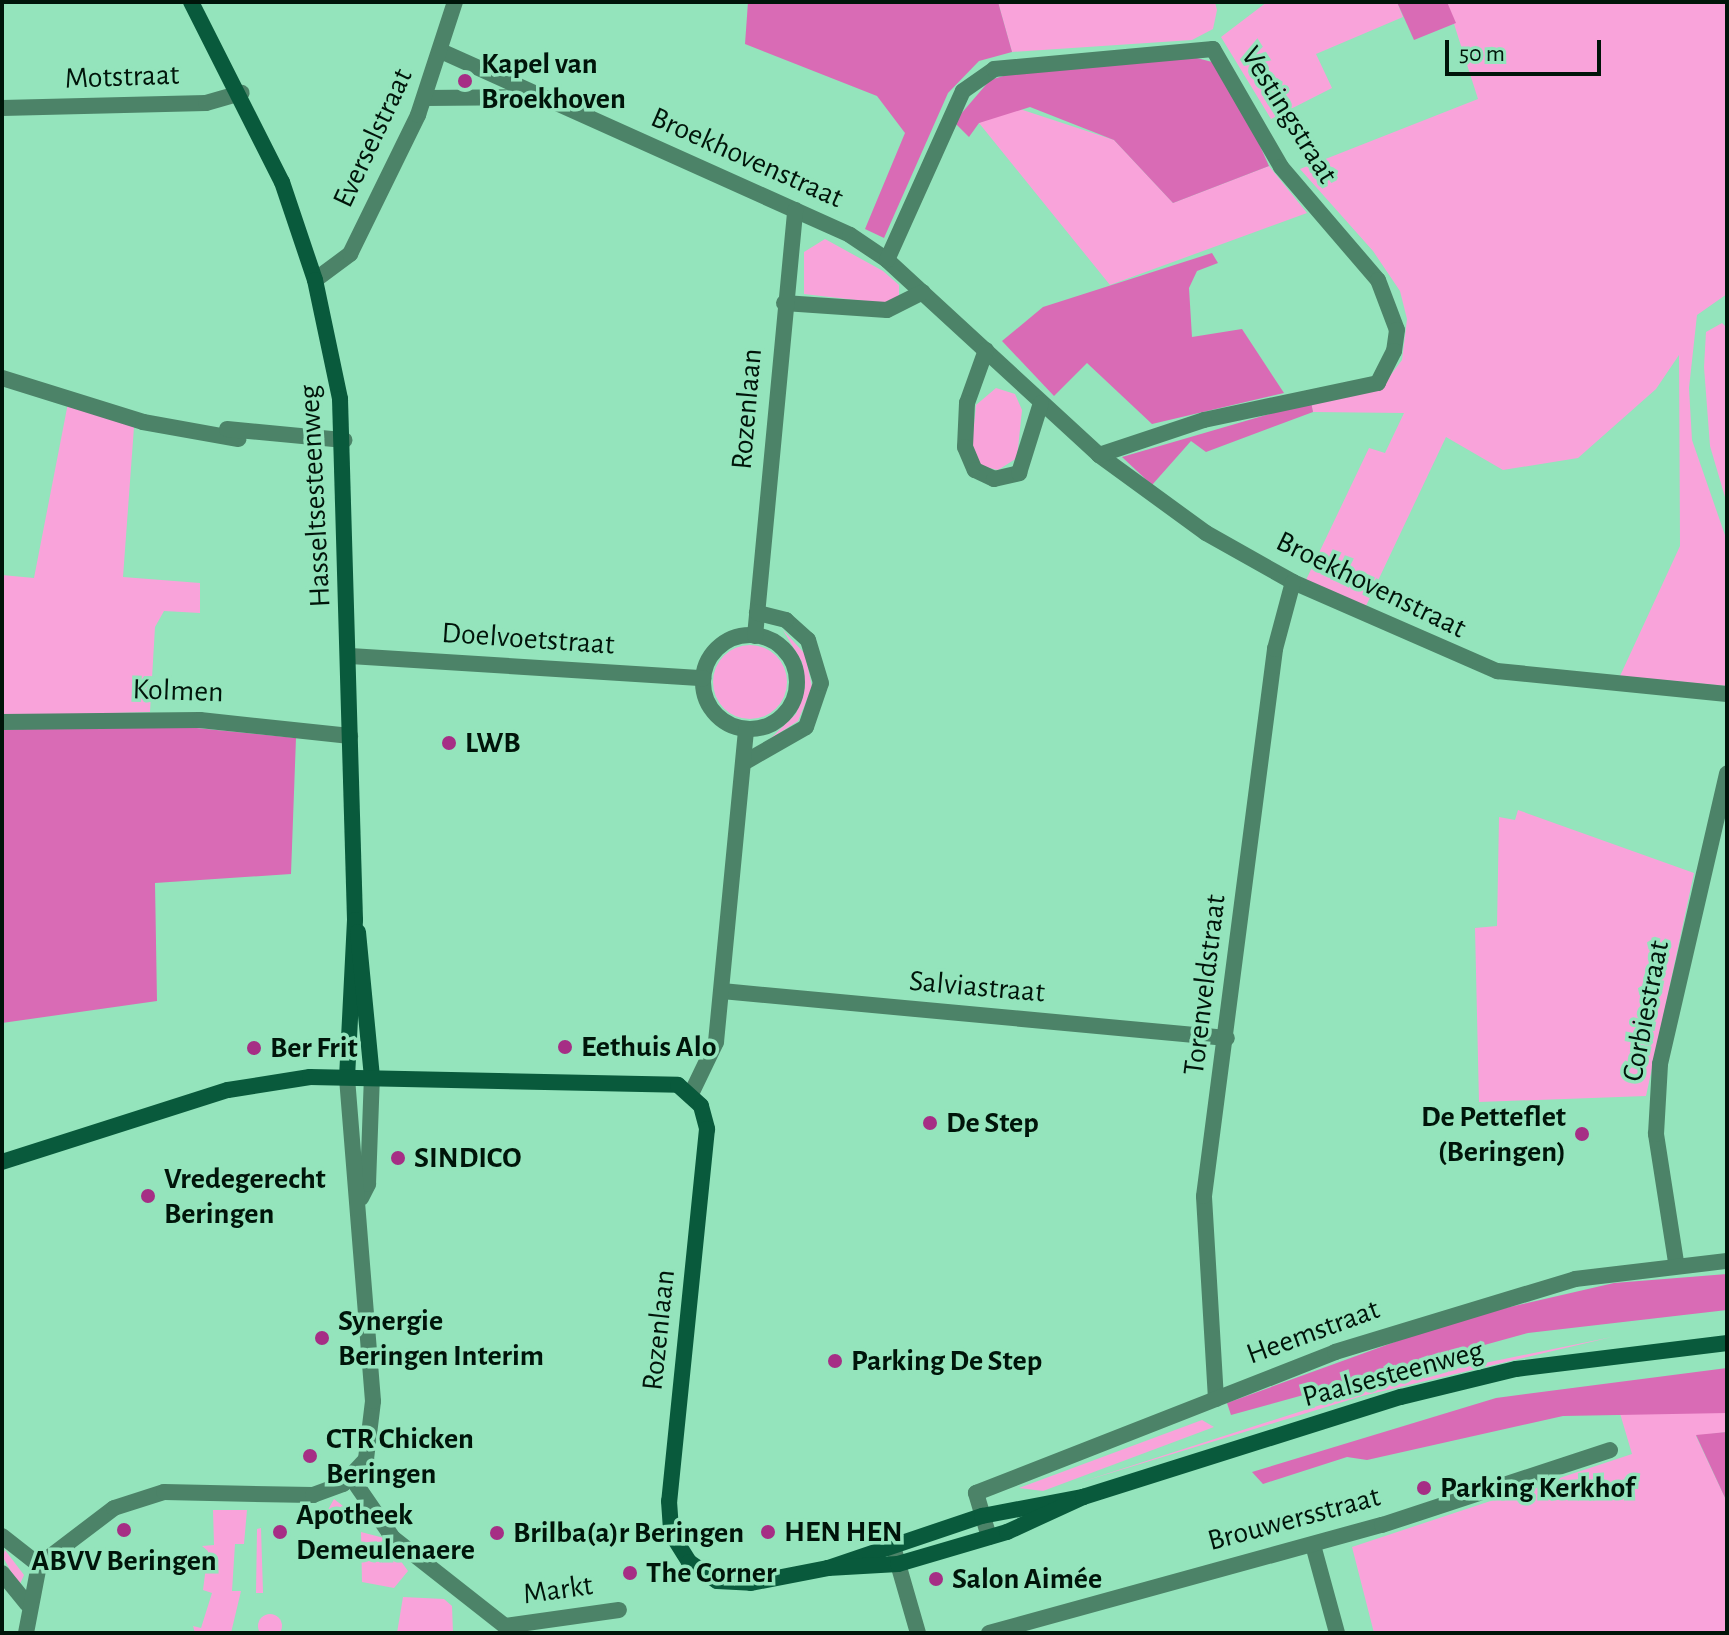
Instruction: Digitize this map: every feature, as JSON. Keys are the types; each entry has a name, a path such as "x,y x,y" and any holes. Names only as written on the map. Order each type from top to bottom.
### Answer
{"street":[{"name":"Hasseltsesteenweg","path":"191,2 242,93 315,280 344,440 355,920 347,1076 361,1198 373,1434 351,1477"},
{"name":"Everselstraat","path":"315,280 350,254 425,98 443,52 455,2"},
{"name":"Vestingstraat","path":"887,260 963,91 994,69 1213,49 1281,167 1378,280 1397,330 1394,351 1378,383 1204,420 1099,455"},
{"name":"Broekhovenstraat","path":"443,52 795,210 887,260 1099,455 1206,533 1293,582 1497,671 1727,694"},
{"name":"Motstraat","path":"2,108 153,106 242,93"},
{"name":"Broekhovenstraat","path":"425,98 536,96"},
{"name":"Rozenlaan","path":"755,636 795,210"},
{"path":"784,303 887,310 923,292"},
{"path":"986,350 967,403 965,454 975,470 994,479 1019,473 1041,403"},
{"path":"2,378 143,422 238,439"},
{"path":"158,417 281,438 344,440"},
{"name":"Torenveldstraat","path":"1216,1399 1204,1196 1227,1038 1275,649 1293,582"},
{"path":"745,762 806,727 821,683 808,640 786,620 757,613"},
{"path":"755,636 781,648 796,687 785,713 746,729 719,718 703,678 720,646 755,636"},
{"name":"Doelvoetstraat","path":"350,656 703,678"},
{"name":"Kolmen","path":"2,722 157,718 350,736"},
{"path":"2,1162 228,1090 347,1076 642,1081 691,1094 713,1057 746,729"},
{"name":"Corbiestraat","path":"1676,1262 1656,1134 1660,1064 1727,774"},
{"name":"Hasseltsesteenweg","path":"355,920 372,1077 368,1184 361,1198"},
{"name":"Salviastraat","path":"722,991 1227,1038"},
{"name":"Rozenlaan","path":"691,1094 707,1129 669,1524 695,1569"},
{"name":"Heemstraat","path":"982,1516 976,1493 1216,1399 1474,1304 1676,1262 1727,1261"},
{"name":"Paalsesteenweg","path":"695,1569 740,1584 828,1568 898,1564 989,1537 1083,1497 1401,1397 1531,1367 1727,1343"},
{"name":"Brouwersstraat","path":"989,1633 1313,1545 1610,1450"},
{"path":"26,1633 27,1604 39,1565 90,1521 134,1499 191,1491 313,1495 351,1477"},
{"name":"Markt","path":"351,1477 393,1538 505,1629 619,1610"},
{"name":"Paalsesteenweg","path":"828,1568 892,1543 982,1516 1083,1497"},
{"path":"982,1516 989,1537"},
{"path":"2,1536 39,1565"},
{"path":"892,1543 918,1633"},
{"path":"1313,1545 1337,1633"},
{"path":"2,1573 27,1604"}],"shaded area":[{"path":"748,2 998,2 1012,52 979,61 948,93 884,238 865,229 905,133 877,96 745,44"},
{"path":"998,2 1215,2 1217,10 1213,29 1192,40 1012,52"},
{"path":"1267,2 1397,2 1403,17 1316,54 1332,88 1271,119 1221,37"},
{"path":"1397,2 1447,2 1456,23 1414,40"},
{"path":"1447,2 1727,2 1727,294 1697,315 1689,388 1692,440 1727,541 1727,686 1620,676 1680,546 1679,355 1656,389 1578,458 1503,470 1446,437 1365,608 1306,580 1369,448 1385,453 1404,413 1313,412 1311,402 1381,388 1402,360 1407,319 1400,291 1373,251 1300,169 1478,99"},
{"path":"1193,57 1216,63 1236,92 1269,166 1173,203 1114,140 1030,107 979,123 969,137 954,122 990,80 1026,69"},
{"path":"1014,107 1114,140 1173,203 1269,166 1307,213 1110,285 979,123"},
{"path":"825,239 883,271 899,285 899,298 890,304 804,294 804,252"},
{"path":"1212,253 1218,263 1197,271 1189,288 1192,337 1242,329 1284,393 1152,424 1087,363 1054,396 1002,341 1043,307"},
{"path":"1722,323 1727,328 1727,504 1710,446 1704,367 1706,332"},
{"path":"996,388 1015,394 1022,410 1017,458 998,470 981,466 972,444 976,405"},
{"path":"1311,402 1313,412 1206,452 1191,441 1152,485 1122,457"},
{"path":"68,403 134,427 123,577 200,583 200,613 164,611 155,627 150,712 2,716 2,575 34,578"},
{"path":"783,630 805,654 812,687 798,721 770,739 796,714 805,687 802,662"},
{"path":"750,645 764,648 776,656 784,668 787,682 784,696 776,708 764,716 750,719 736,716 724,708 716,696 713,682 716,668 724,656 736,648"},
{"path":"147,723 296,738 291,874 155,883 157,1001 2,1023 2,730"},
{"path":"1518,810 1694,873 1646,1096 1479,1102 1475,928 1497,926 1499,817 1515,820"},
{"path":"1727,1274 1727,1310 1528,1333 1231,1415 1227,1403 1458,1319 1614,1283"},
{"path":"1612,1337 1362,1396 1078,1483 1392,1382"},
{"path":"1727,1368 1727,1413 1563,1416 1367,1460 1347,1457 1263,1484 1252,1472 1496,1398"},
{"path":"1619,1410 1727,1413 1727,1432 1696,1436 1727,1502 1727,1633 1374,1633 1352,1547 1632,1454"},
{"path":"1202,1420 1214,1427 1043,1491 1019,1488"},
{"path":"1727,1432 1727,1502 1696,1435"},
{"path":"334,1499 356,1516 324,1517"},
{"path":"213,1510 247,1510 244,1544 235,1544 232,1591 241,1591 231,1633 195,1633 193,1626 201,1628 212,1593 203,1590 208,1551 202,1546 214,1545"},
{"path":"261,1528 263,1593 256,1593 257,1529"},
{"path":"361,1532 384,1538 408,1571 394,1588 362,1582"},
{"path":"5,1550 24,1575 19,1586 3,1557"},
{"path":"403,1597 444,1599 452,1606 453,1633 397,1633"},
{"path":"270,1614 278,1618 282,1626 278,1634 270,1638 262,1634 258,1626 262,1618"}],"place":[{"name":"Kapel van Broekhoven","path":"465,81"},
{"name":"LWB","path":"449,743"},
{"name":"Eethuis Alo","path":"565,1047"},
{"name":"Ber Frit","path":"254,1048"},
{"name":"De Step","path":"930,1123"},
{"name":"De Petteflet (Beringen)","path":"1582,1134"},
{"name":"SINDICO","path":"398,1158"},
{"name":"Vredegerecht Beringen","path":"148,1196"},
{"name":"Synergie Beringen Interim","path":"322,1338"},
{"name":"Parking De Step","path":"835,1361"},
{"name":"CTR Chicken Beringen","path":"310,1456"},
{"name":"Parking Kerkhof","path":"1424,1488"},
{"name":"ABVV Beringen","path":"124,1530"},
{"name":"Apotheek Demeulenaere","path":"280,1532"},
{"name":"HEN HEN","path":"768,1532"},
{"name":"Brilba(a)r Beringen","path":"497,1533"},
{"name":"The Corner","path":"630,1573"},
{"name":"Salon Aimée","path":"936,1579"}]}
